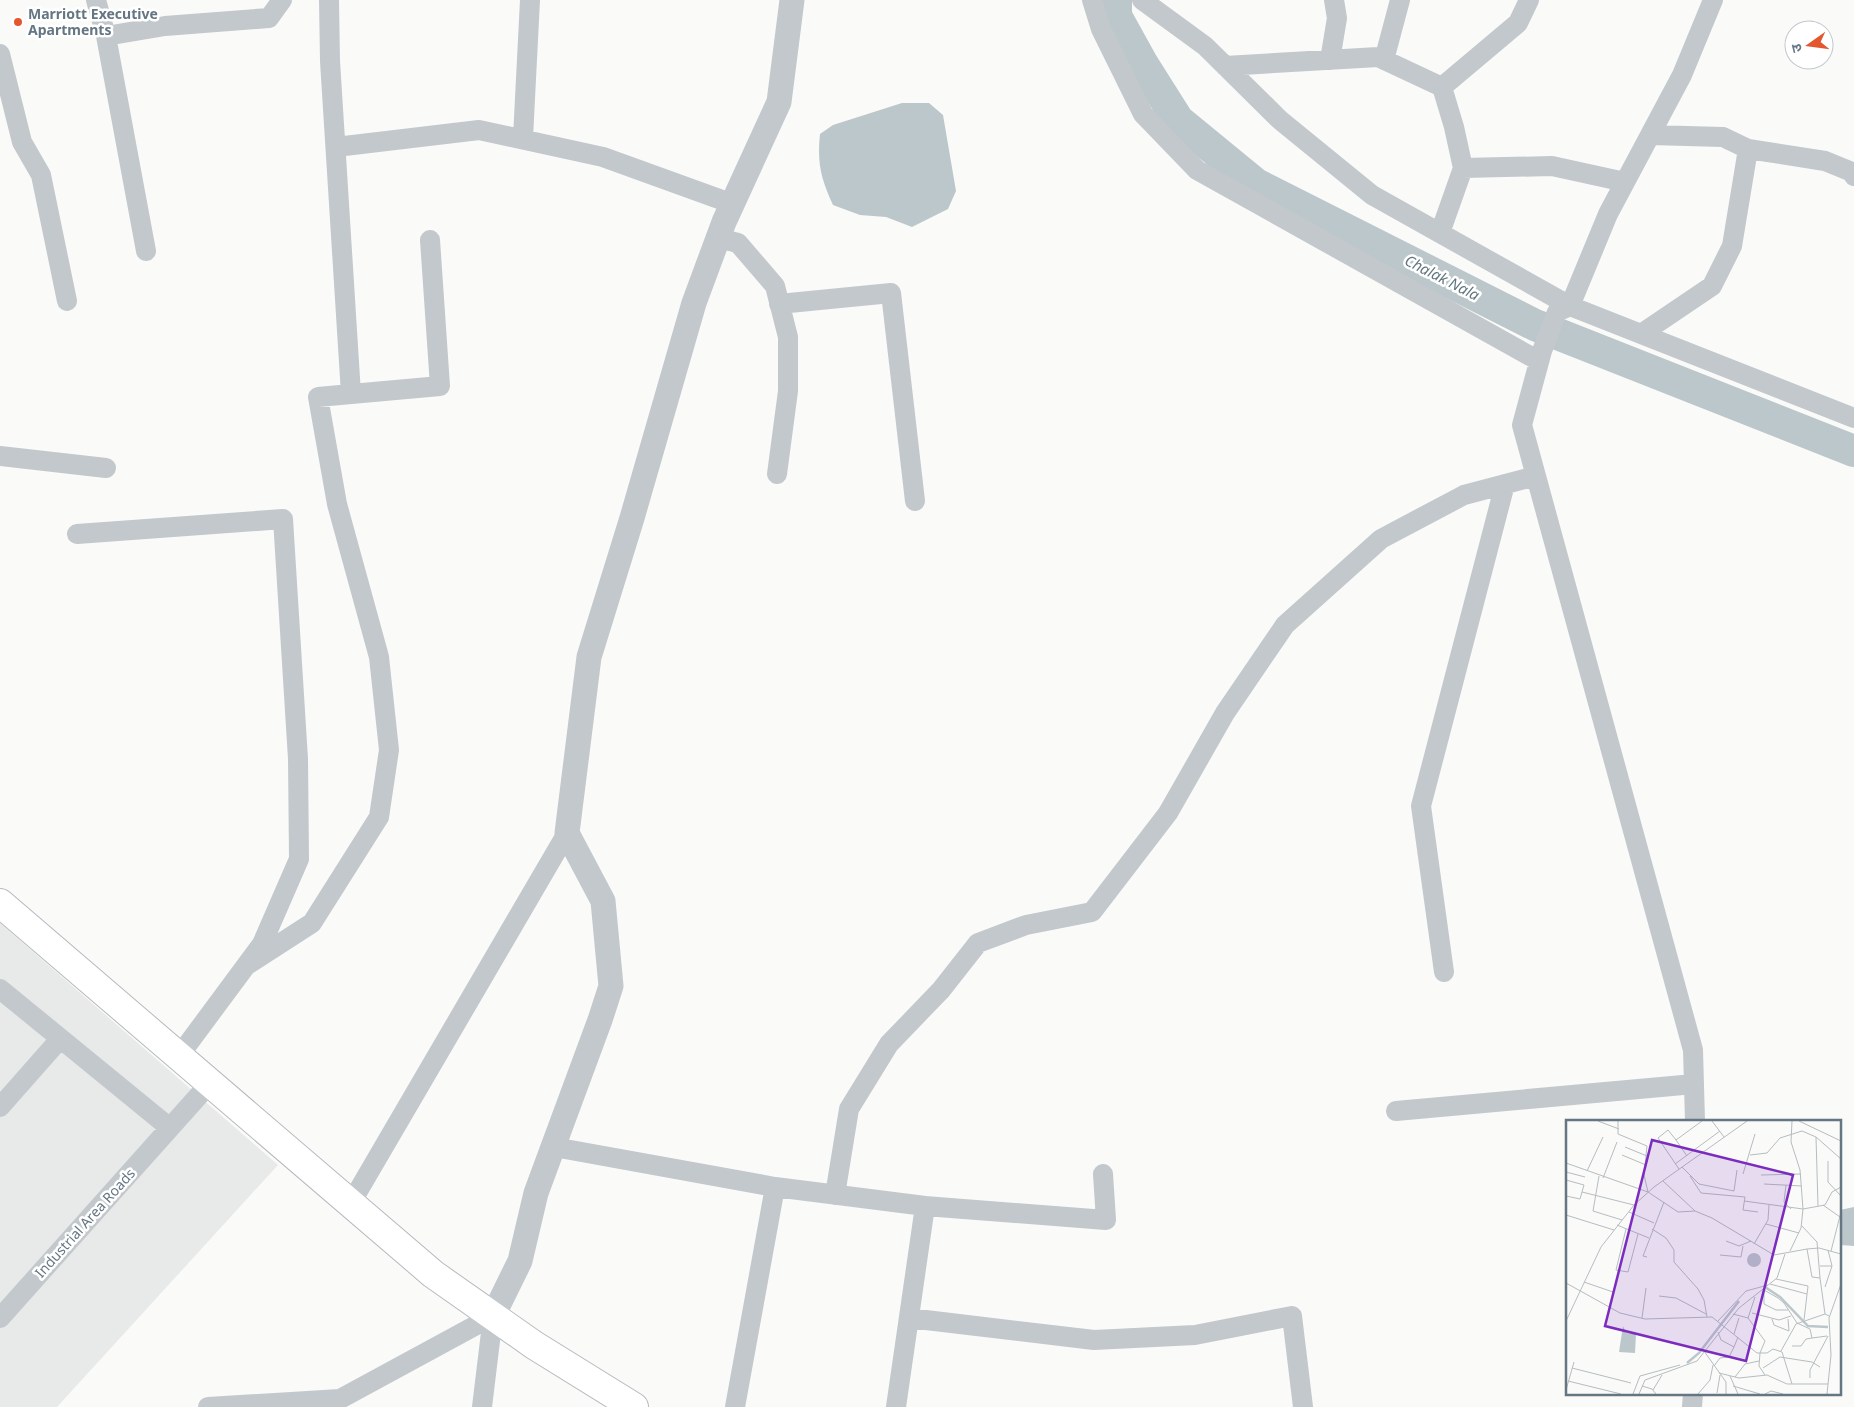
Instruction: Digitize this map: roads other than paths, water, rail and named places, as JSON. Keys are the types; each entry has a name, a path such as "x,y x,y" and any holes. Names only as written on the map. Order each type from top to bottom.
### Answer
{"main road":[{"path":"0,903 433,1274 534,1346 634,1407"}],"street":[{"path":"96,0 106,36 146,251"},
{"path":"106,36 165,26 269,18 282,0"},
{"path":"329,0 330,61 351,394"},
{"path":"524,138 530,0"},
{"path":"351,1204 567,833 589,658 632,518 694,303 718,238 779,102 792,0"},
{"path":"1092,0 1101,29 1143,114 1197,170 1541,356"},
{"path":"1330,60 1336,18 1334,0"},
{"path":"1384,60 1400,0"},
{"path":"1442,87 1518,22 1529,0"},
{"path":"1695,1120 1693,1050 1522,425 1541,356 1608,214 1682,75 1713,0"},
{"path":"1148,1 1205,46 1280,120 1372,195 1440,233 1564,309 1641,334 1854,418"},
{"path":"0,54 22,142 41,175 67,301"},
{"path":"1225,66 1378,57 1442,87 1454,127 1463,168 1440,233"},
{"path":"336,147 479,130 524,138 603,157 734,204"},
{"path":"1650,135 1723,137 1748,148 1825,161 1852,172 1854,176"},
{"path":"1641,334 1712,286 1732,246 1748,148"},
{"path":"1463,168 1552,166 1625,182"},
{"path":"718,238 738,243 775,286 788,337 788,391 777,474"},
{"path":"247,965 312,923 378,817 389,750 378,657 337,504 318,397 440,386 430,240"},
{"path":"779,304 891,294 915,501"},
{"path":"0,456 106,468"},
{"path":"835,1195 849,1109 889,1044 941,990 978,943 1026,925 1092,912 1168,813 1225,713 1284,626 1381,539 1464,495 1536,476"},
{"path":"1444,972 1421,806 1505,484"},
{"path":"77,534 282,519 298,759 299,859 262,944 179,1056"},
{"path":"482,1407 493,1316 520,1261 536,1193 611,986 603,901 567,833"},
{"path":"0,989 170,1128"},
{"path":"0,1107 60,1039"},
{"name":"Industrial Area Roads","path":"0,1318 210,1083"},
{"path":"1396,1111 1694,1084"},
{"path":"554,1146 775,1187 925,1206 1106,1220 1103,1174"},
{"path":"735,1407 775,1187"},
{"path":"896,1407 925,1206"},
{"path":"208,1407 340,1399 493,1316"},
{"path":"909,1318 1094,1340 1195,1335 1292,1316 1303,1407"},
{"path":"1692,1407 1693,1394"}],"waterway":[{"name":"Chalak Nala","path":"1116,0 1116,16 1142,63 1178,120 1256,184 1535,325 1854,451"}],"place":[{"name":"Marriott Executive Apartments","path":"18,22"}]}
